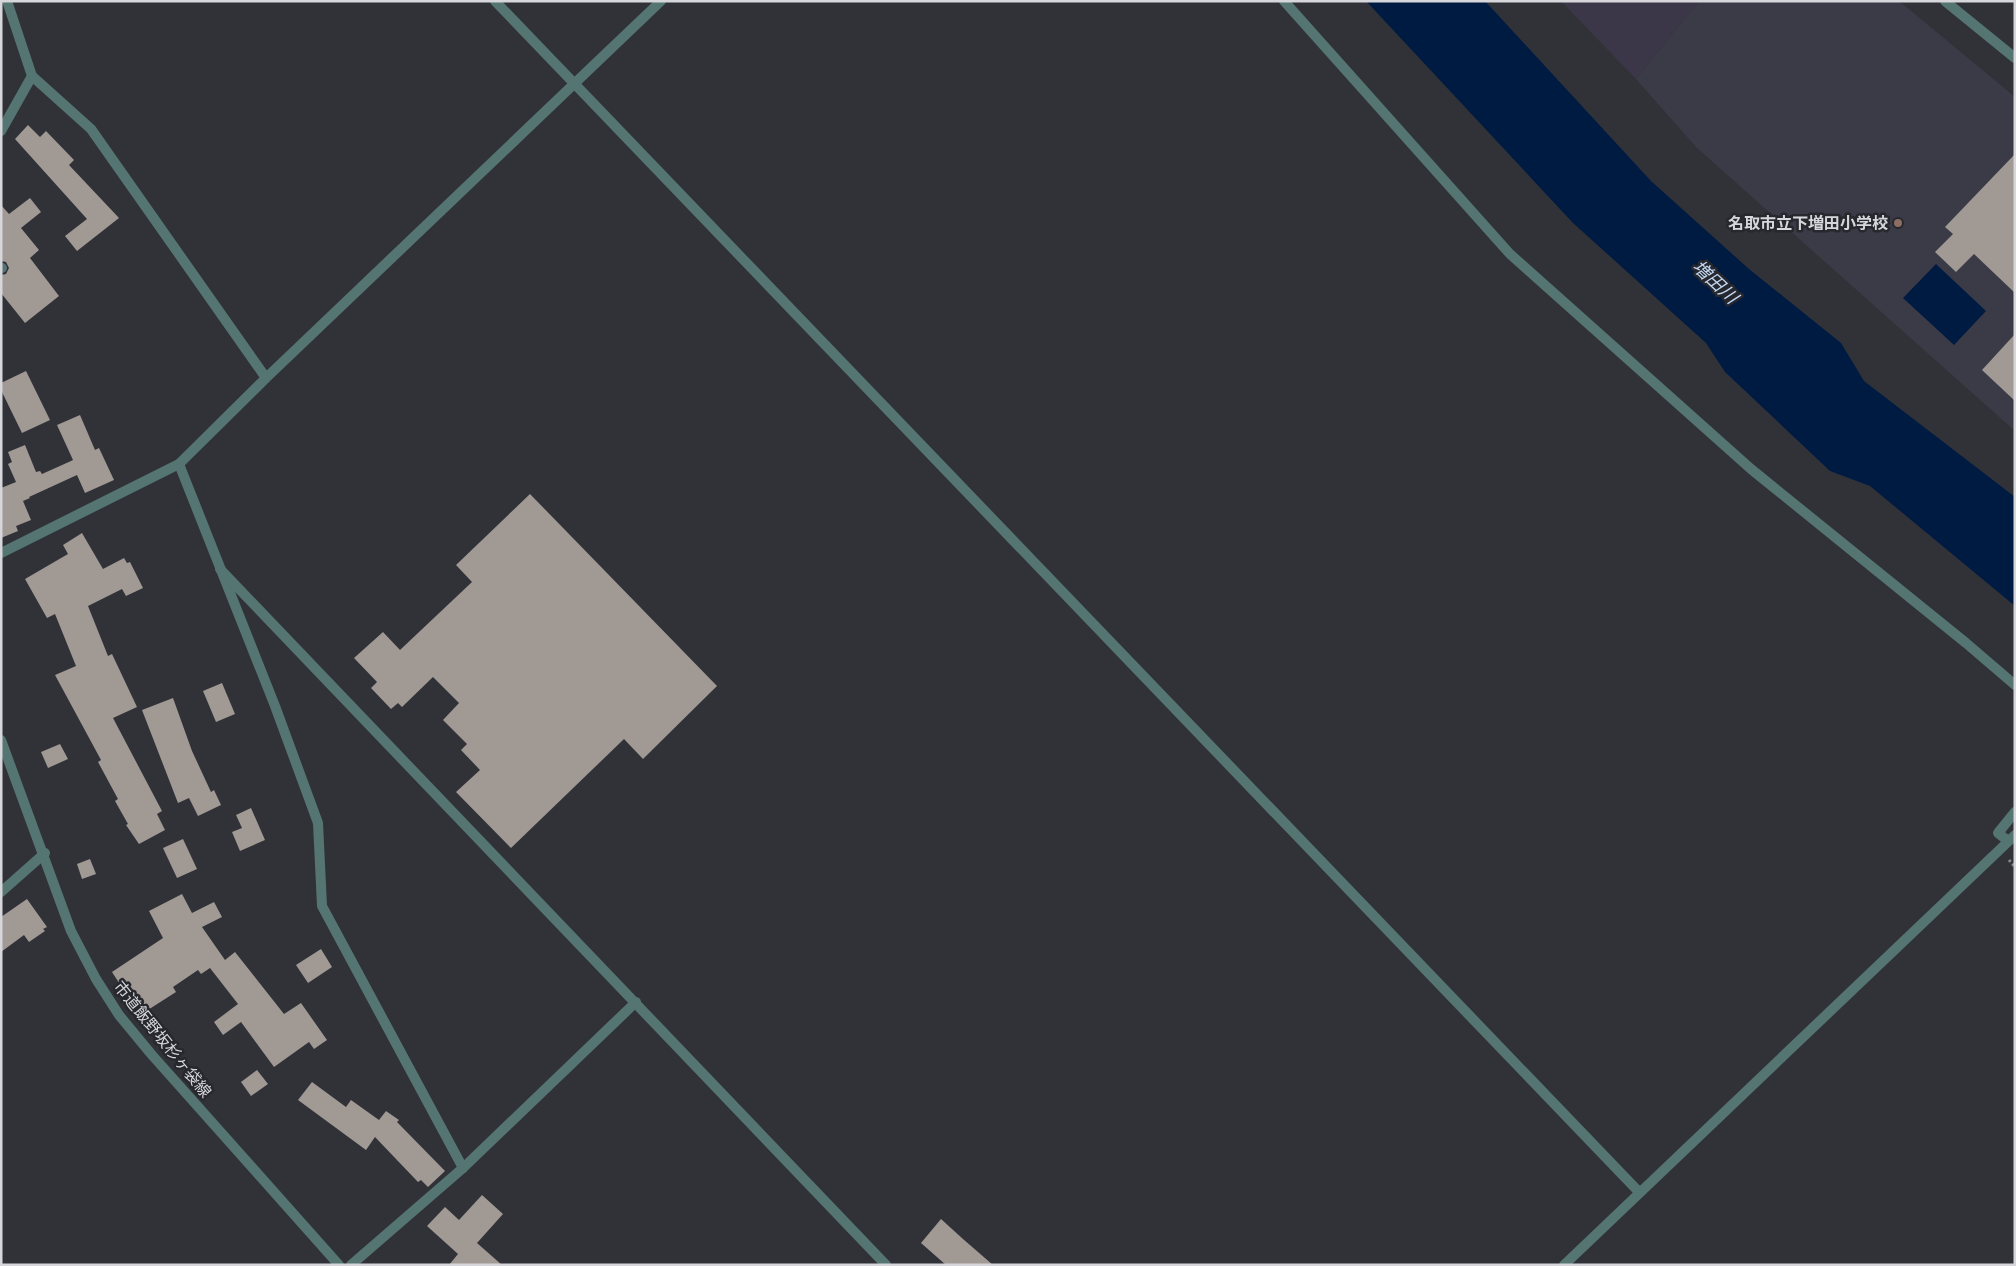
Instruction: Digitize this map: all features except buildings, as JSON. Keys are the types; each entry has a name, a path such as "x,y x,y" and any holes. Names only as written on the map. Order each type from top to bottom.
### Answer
{"street":[{"path":"7,1 32,76 91,129 266,378"},
{"path":"495,1 1639,1192"},
{"path":"1,552 179,464 266,378 661,1"},
{"path":"1284,1 1510,254 1751,469 1966,642 2015,684"},
{"path":"1945,1 2015,58"},
{"path":"1,131 32,76"},
{"path":"179,464 275,706 318,823 322,906 463,1168"},
{"path":"220,569 886,1265"},
{"name":"市道飯野坂杉ヶ袋線","path":"1,740 45,853 71,931 96,979 119,1014 152,1055 339,1265"},
{"path":"1564,1265 2011,838 1998,833 2015,812"},
{"path":"1,892 45,853"},
{"path":"351,1265 463,1168 636,1002"}],"shaded area":[{"path":"1561,1 1699,1 1636,79"},
{"name":"名取市立下増田小学校","path":"1699,1 1899,1 2015,97 2015,431 1696,147 1636,79"}],"water":[{"name":"増田川","path":"1366,1 1485,1 1651,181 1749,269 1841,343 1864,381 2015,497 2015,606 1870,486 1830,471 1725,372 1706,343 1573,223"},
{"path":"1936,264 1986,311 1954,345 1903,298"}],"place":[{"name":"名取市立下増田小学校","path":"1898,223"}]}
